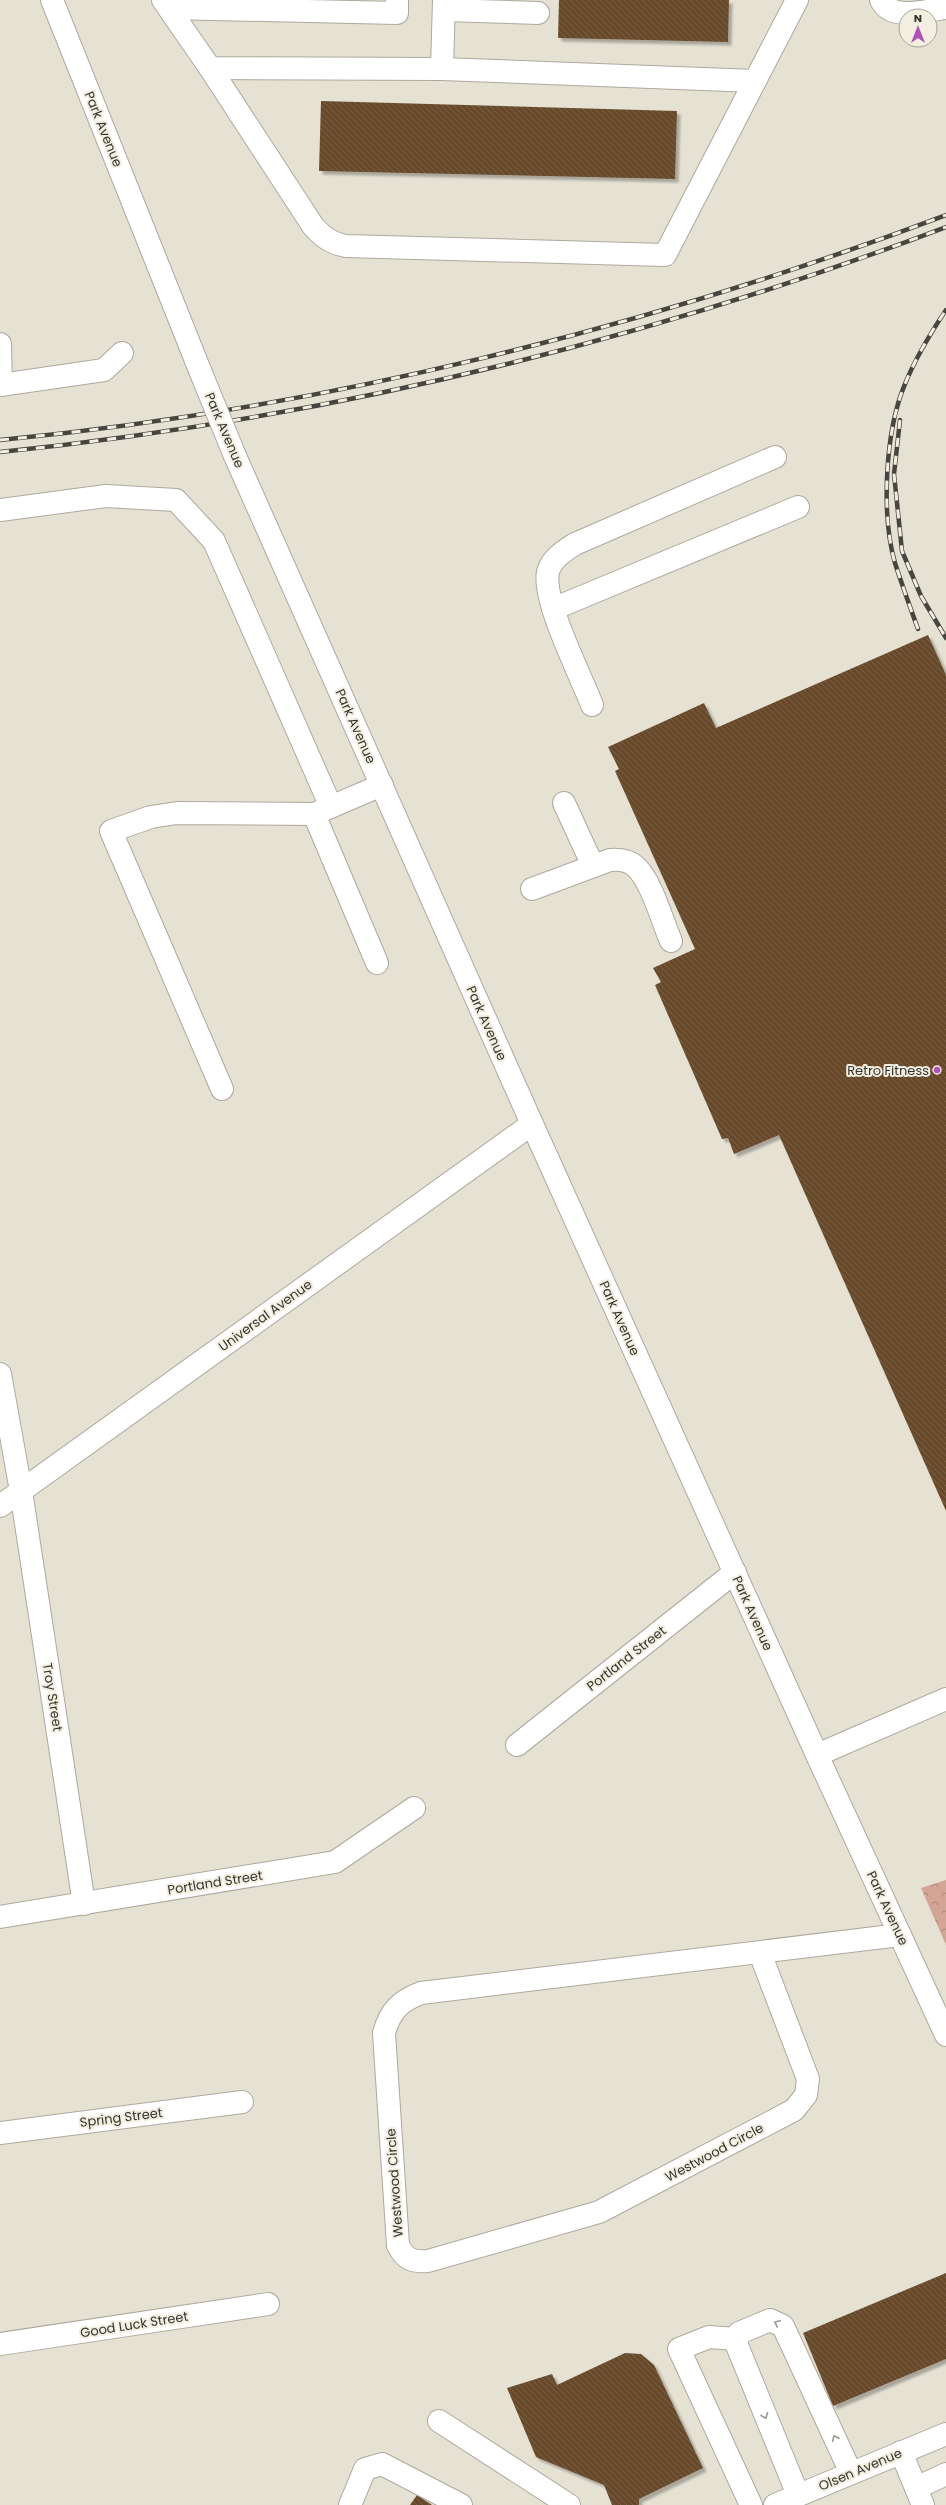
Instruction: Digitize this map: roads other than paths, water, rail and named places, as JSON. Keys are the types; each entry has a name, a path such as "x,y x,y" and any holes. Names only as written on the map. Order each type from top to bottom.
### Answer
{"street":[{"name":"Park Avenue","path":"52,0 235,456 532,1124 817,1755 946,2035"},
{"path":"166,4 397,13 397,0"},
{"path":"166,4 210,68 313,226 324,238 334,244 346,246 665,255 797,0"},
{"path":"881,0 889,9 899,14 946,8"},
{"path":"442,69 444,5 538,13"},
{"path":"210,68 442,69 755,81"},
{"path":"0,344 1,385 104,370 122,353"},
{"path":"592,705 549,598 548,572 558,555 575,544 775,457"},
{"path":"0,510 106,496 176,500 214,541 323,810 377,963"},
{"path":"553,609 798,507"},
{"path":"222,1089 111,831 151,817 177,813 323,810 382,785"},
{"path":"564,803 593,866"},
{"path":"532,889 610,860 622,859 636,866 644,877 671,941"},
{"name":"Universal Avenue","path":"0,1506 532,1124"},
{"name":"Troy Street","path":"0,1374 21,1491 84,1904"},
{"name":"Portland Street","path":"517,1745 735,1572"},
{"path":"817,1755 946,1699"},
{"name":"Portland Street","path":"0,1917 335,1862 414,1808"},
{"name":"Westwood Circle","path":"760,1952 808,2079 806,2095 794,2110 600,2212 428,2261 413,2262 403,2255 398,2245 384,2040 388,2019 396,2007 407,1998 420,1993 900,1935"},
{"name":"Spring Street","path":"0,2133 242,2102"},
{"name":"Good Luck Street","path":"0,2344 268,2304"},
{"path":"798,2495 736,2343 739,2333 770,2320 783,2326 851,2473"},
{"path":"737,2339 709,2337 679,2350 751,2505"},
{"path":"439,2421 569,2505"},
{"name":"Olsen Avenue","path":"775,2505 946,2434"},
{"path":"901,2452 920,2496 946,2474"},
{"path":"350,2505 365,2469 382,2464 461,2505"}],"railway":[{"path":"0,440 120,426 241,408 361,385 480,359 599,328 716,294 832,256 946,215"},
{"path":"0,452 121,438 241,419 361,397 480,370 599,340 716,306 832,268 946,227"},
{"path":"918,629 895,563 891,543 887,498 889,449 898,403 905,384 914,364 946,310"},
{"path":"900,420 894,474 902,551 921,596 946,638"}],"place":[{"name":"Retro Fitness","path":"937,1070"}]}
